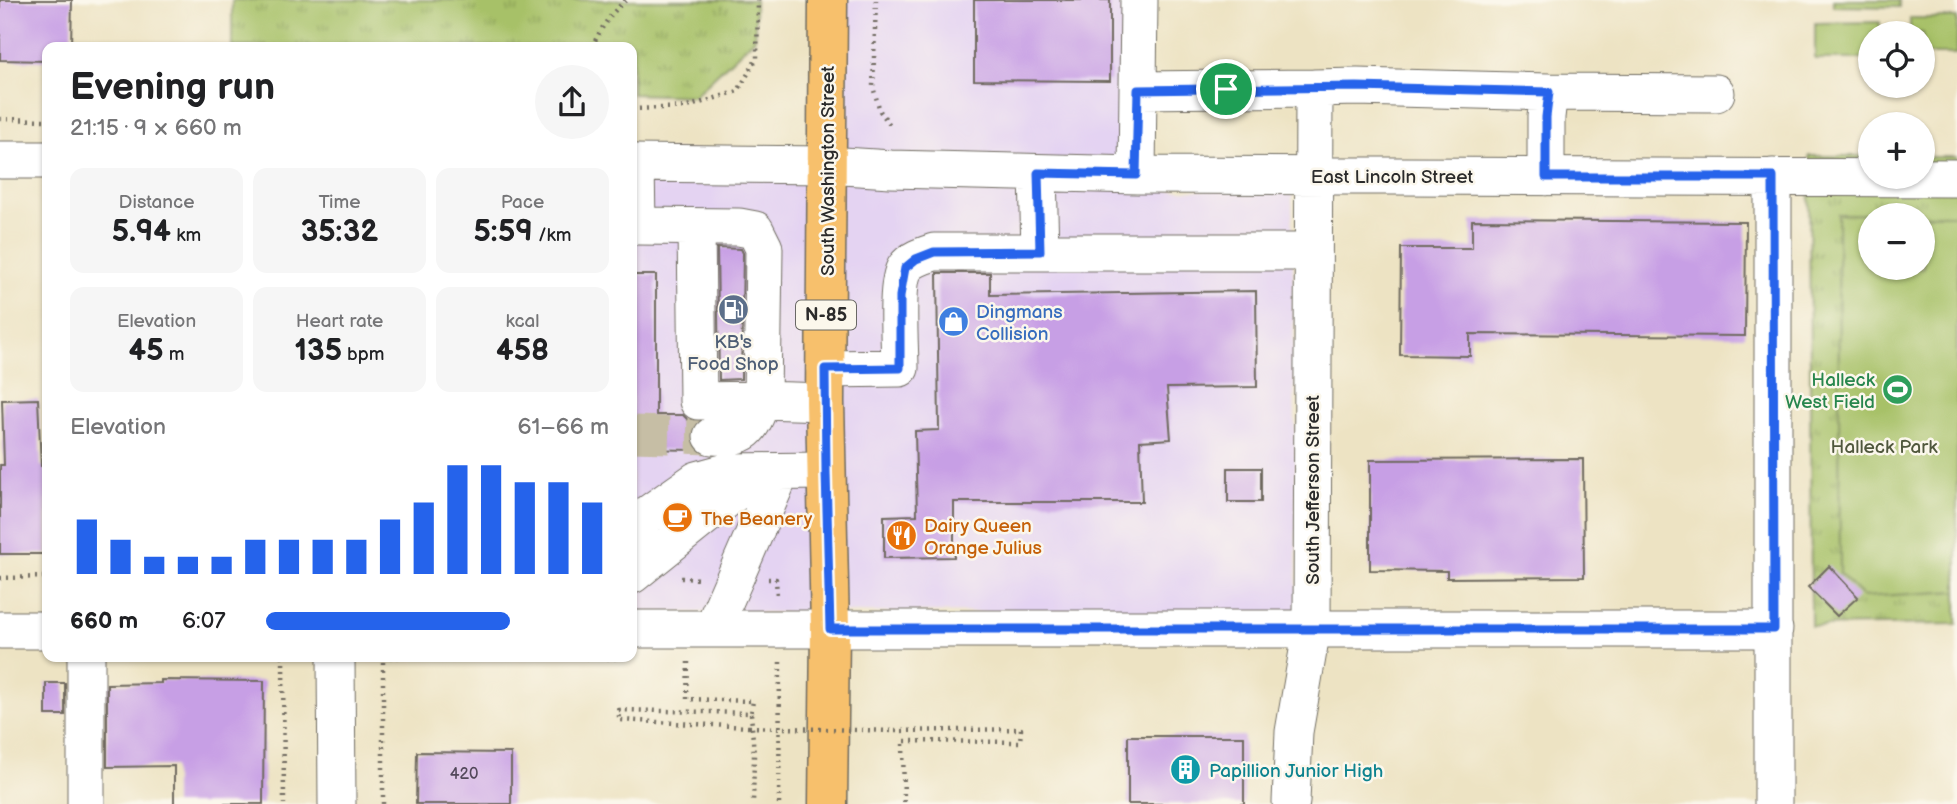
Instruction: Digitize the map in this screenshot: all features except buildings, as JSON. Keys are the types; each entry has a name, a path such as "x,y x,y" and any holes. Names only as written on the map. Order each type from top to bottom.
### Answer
{"main road":[{"name":"South Washington Street","path":"828,0 825,385 830,629 828,804"}],"street":[{"path":"1136,175 1139,0"},
{"path":"1138,90 1357,87 1716,93"},
{"name":"South Jefferson Street","path":"1292,802 1294,732 1312,628 1314,88"},
{"path":"1546,177 1546,117 1549,92"},
{"path":"0,160 42,160"},
{"name":"East Lincoln Street","path":"637,163 827,165 1136,175 1957,178"},
{"path":"1038,173 1040,251"},
{"path":"1773,177 1773,804"},
{"path":"696,227 698,401 762,400 900,368 900,296 905,268 916,259 934,252 1312,252"},
{"path":"637,228 739,227 755,230 764,248 762,400 753,424 742,433 733,437 712,436"},
{"path":"637,535 643,518 697,480 726,472 826,471"},
{"path":"637,571 770,472"},
{"path":"713,628 770,472"},
{"path":"637,642 713,628 1774,629"},
{"path":"0,630 42,630"},
{"path":"86,662 86,804"},
{"path":"336,662 337,804"}],"path":[{"path":"595,42 612,12 626,0"},
{"path":"637,109 687,107 738,91 757,58 758,0"},
{"path":"876,0 873,87 880,111 890,125"},
{"path":"0,119 42,120"},
{"path":"0,578 42,577"},
{"path":"779,628 779,804"},
{"path":"688,658 687,699 752,701 753,804"},
{"path":"283,662 284,804"},
{"path":"383,662 383,804"},
{"path":"751,713 619,710 619,720 895,731 1021,729 1020,742 903,741 904,804"}],"shaded area":[{"path":"839,0 1145,0 1140,190 1292,191 1297,613 637,612 637,150 839,151"}],"green space":[{"path":"232,0 755,0 755,38 694,96 637,94 637,42 232,42"},
{"path":"1833,0 1899,0 1899,7 1833,6"},
{"path":"1910,18 1957,18 1957,54 1935,54 1935,21 1910,21"},
{"path":"1858,22 1858,59 1815,59 1815,23"},
{"name":"Halleck West Field","path":"1809,156 1858,156 1858,189 1935,189 1935,157 1957,157 1957,624 1811,626"},
{"name":"Halleck West Field","path":"1838,214 1858,214 1858,280 1935,280 1935,215 1957,215 1957,591 1863,597 1840,574"}],"tunnel":[{"path":"637,434 712,436"}],"place":[{"name":"KB's Food Shop","path":"733,310"},
{"name":"Dingmans Collision","path":"953,322"},
{"name":"Halleck West Field","path":"1898,390"},
{"name":"The Beanery","path":"678,518"},
{"name":"Dairy Queen Orange Julius","path":"901,536"},
{"name":"Papillion Junior High","path":"1186,770"}],"route":[{"path":"1357,87 1549,92 1546,117 1546,177 1773,177 1774,629 830,629 825,369 900,368 902,278 905,268 916,259 934,252 1040,251 1038,173 1136,175 1138,90 1226,89 1357,87"}],"park label":[{"name":"Halleck Park","path":"1884,446"}]}
